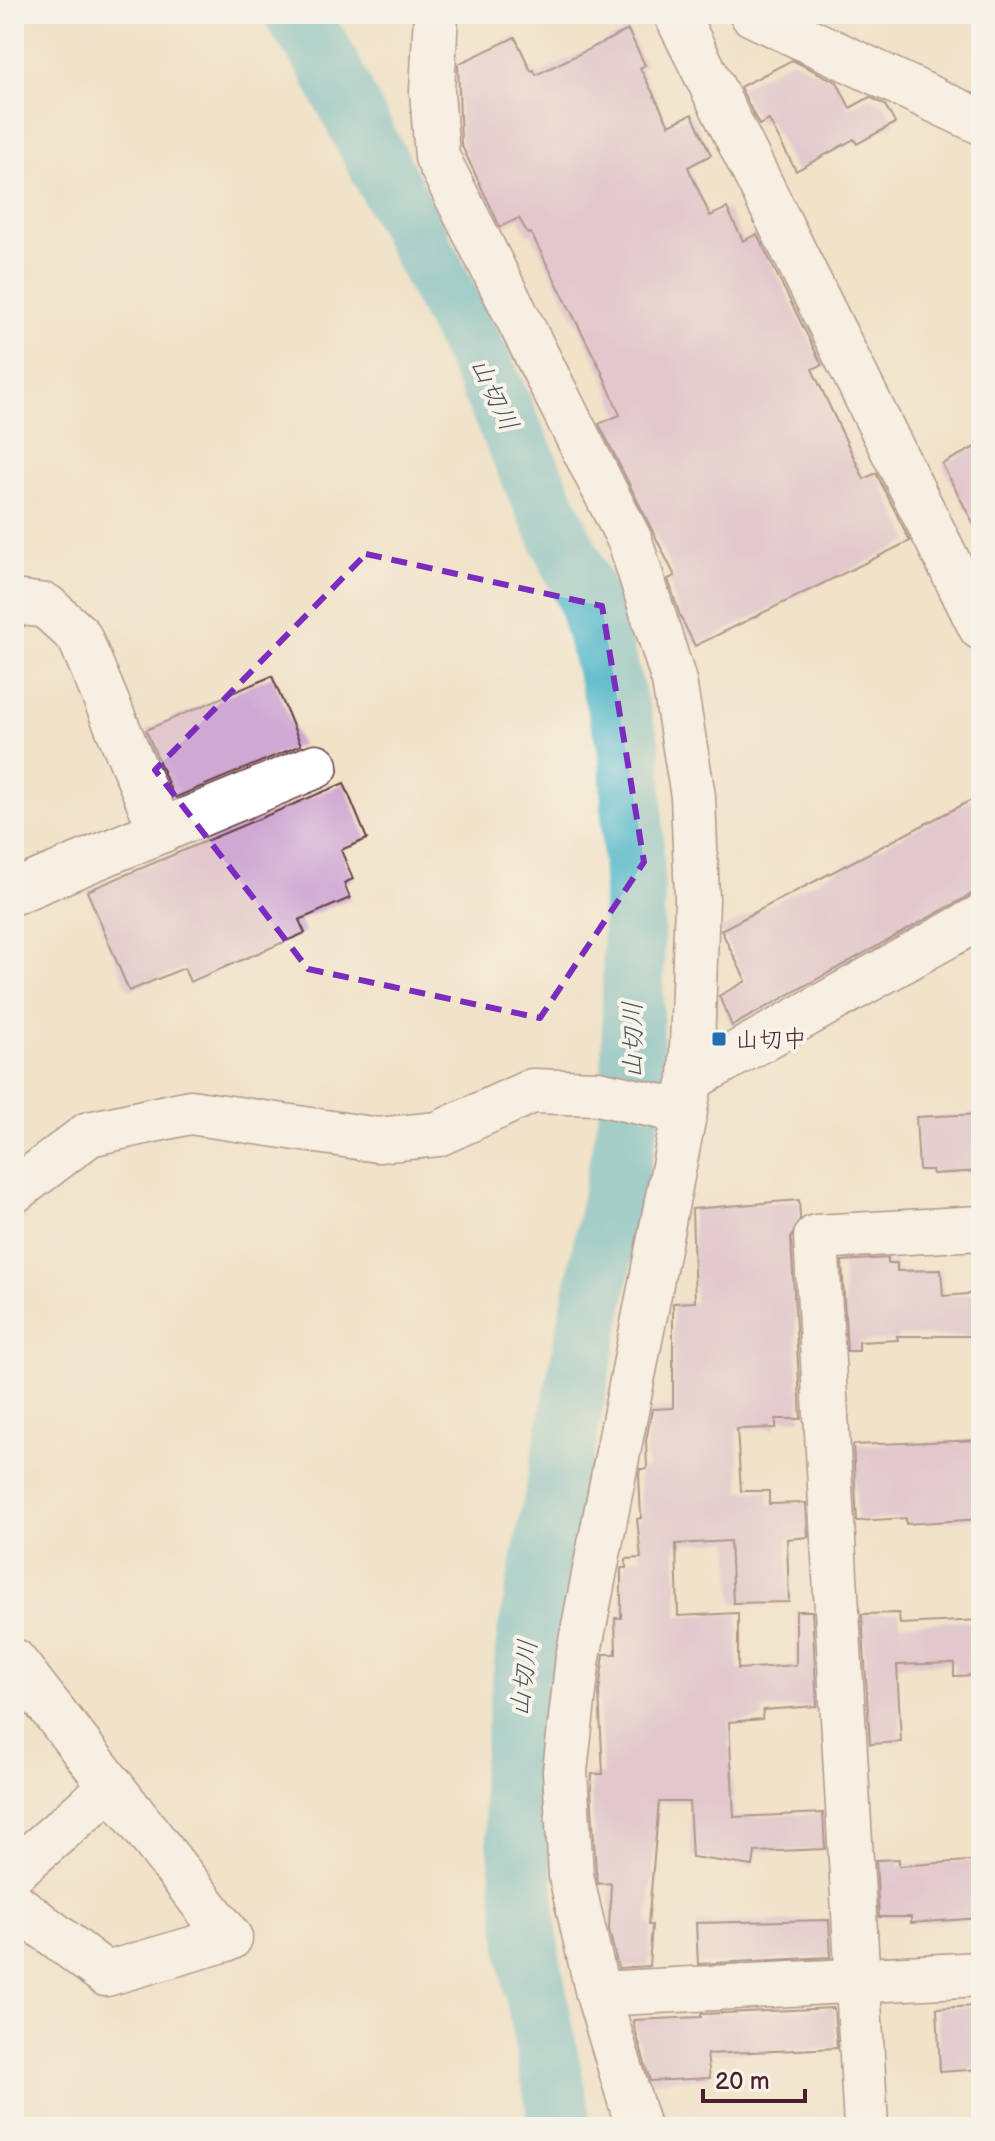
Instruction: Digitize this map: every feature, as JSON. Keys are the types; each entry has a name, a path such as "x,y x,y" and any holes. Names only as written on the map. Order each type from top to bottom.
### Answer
{"street":[{"path":"436,14 432,91 437,157 630,541 674,681 693,796 697,899 677,1099 578,1657 565,1771 571,1876 598,1994 638,2127"},
{"path":"676,14 981,628"},
{"path":"752,14 981,122"},
{"path":"14,602 46,606 79,636 161,831"},
{"path":"14,892 316,766"},
{"path":"14,1191 89,1134 190,1112 378,1140 438,1134 532,1091 677,1099 981,917"},
{"path":"866,2127 816,1237 981,1228"},
{"path":"14,1661 230,1938 106,1974 14,1904"},
{"path":"14,1871 112,1786"},
{"path":"598,1994 981,1974"}],"highlighted area":[{"path":"366,554 602,606 644,862 540,1018 308,969 155,770"}],"building":[{"path":"628,30 645,65 640,68 669,125 692,114 711,155 688,167 710,216 727,208 743,241 757,234 822,365 812,369 864,479 876,473 910,541 695,646 680,616 668,579 675,576 599,424 620,415 601,370 531,233 528,234 519,218 500,227 461,144 458,64 515,37 531,71 534,70 536,75"},
{"path":"792,60 837,82 850,108 870,97 885,105 895,123 857,144 854,139 796,171 769,120 759,125 740,87"},
{"path":"981,444 981,538 942,464"},
{"path":"272,676 301,745 174,798 146,730"},
{"path":"344,783 367,839 341,850 353,879 344,883 350,898 299,920 305,933 190,982 184,968 129,991 87,891"},
{"path":"981,795 981,889 732,1026 719,996 746,981 721,930"},
{"path":"981,1114 981,1171 933,1174 932,1170 919,1170 916,1117"},
{"path":"799,1200 800,1219 791,1238 801,1419 776,1419 776,1428 737,1429 741,1491 769,1491 769,1504 806,1503 808,1537 787,1539 789,1602 733,1603 730,1541 676,1544 678,1616 738,1613 738,1669 796,1665 796,1611 812,1611 817,1706 763,1710 762,1719 729,1722 734,1817 823,1813 825,1849 755,1852 753,1866 692,1857 689,1802 659,1802 648,1925 652,1925 649,1966 618,1968 609,1930 611,1883 598,1884 596,1872 591,1790 592,1774 603,1774 599,1692 604,1654 616,1654 615,1618 621,1618 621,1568 626,1568 626,1559 641,1558 637,1519 641,1518 639,1474 640,1469 647,1469 646,1441 652,1409 673,1408 673,1303 695,1302 692,1209"},
{"path":"888,1258 888,1263 897,1263 897,1271 941,1270 943,1296 981,1293 981,1336 897,1336 898,1340 859,1342 859,1351 847,1351 842,1261"},
{"path":"981,1440 981,1519 906,1524 906,1518 857,1521 853,1445"},
{"path":"899,1613 900,1624 981,1620 981,1675 954,1676 954,1663 897,1665 901,1742 870,1744 862,1614"},
{"path":"899,1859 899,1866 981,1860 981,1918 911,1923 911,1917 879,1917 876,1860"},
{"path":"829,1920 831,1957 698,1964 696,1923"},
{"path":"975,2006 976,2021 981,2021 981,2069 940,2072 937,2008"},
{"path":"834,2008 837,2048 707,2054 710,2078 650,2081 634,2026 634,2020"}],"waterway":[{"name":"山切川","path":"295,14 322,53 483,368 588,599 630,751 634,879 632,1101 528,1634 512,1779 529,1957 561,2127"}],"place":[{"name":"山切中","path":"719,1039"}]}
